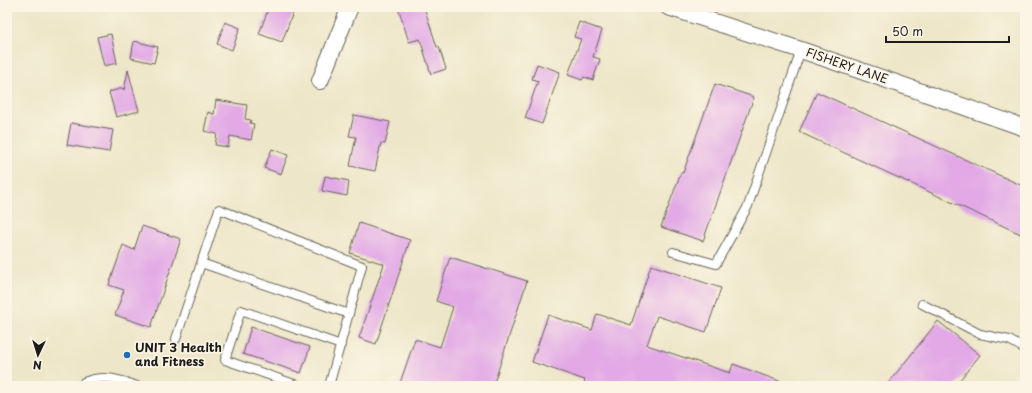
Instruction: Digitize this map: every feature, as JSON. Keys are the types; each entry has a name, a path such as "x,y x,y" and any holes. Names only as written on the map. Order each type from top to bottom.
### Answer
{"street":[{"path":"320,81 350,7"},
{"name":"FISHERY LANE","path":"668,7 801,50 1025,128"}],"lane":[{"path":"673,252 716,264 748,206 801,50"},
{"path":"176,339 219,208 362,266 329,386"},
{"path":"201,263 349,314"},
{"path":"922,304 980,334 1009,340 1025,349"},
{"path":"300,386 225,360 241,310 341,345"},
{"path":"83,386 84,382 95,378 116,379 137,386"}],"building":[{"path":"269,7 295,7 282,42 259,34"},
{"path":"398,7 424,7 446,69 431,74 420,39 409,42"},
{"path":"225,22 240,28 232,50 217,44"},
{"path":"579,22 602,30 593,57 600,59 593,80 584,77 582,80 568,75 581,39 574,37"},
{"path":"111,34 117,63 104,66 97,37"},
{"path":"134,41 158,47 154,63 131,58"},
{"path":"537,64 560,72 542,124 525,118 538,81 532,79"},
{"path":"128,70 139,111 116,117 109,92 123,88 124,90"},
{"path":"715,84 754,97 703,241 661,227 681,172 683,173"},
{"path":"817,92 1025,187 1025,236 799,132"},
{"path":"216,100 247,105 245,119 251,120 250,123 254,124 251,140 230,136 228,147 215,145 217,134 204,131 208,112 214,114"},
{"path":"354,115 390,122 385,144 381,143 375,171 350,166 356,137 349,136"},
{"path":"71,123 113,130 109,152 67,145"},
{"path":"272,149 288,155 281,174 264,168"},
{"path":"325,176 349,181 347,196 322,191"},
{"path":"359,223 410,240 376,344 359,338 384,264 350,253"},
{"path":"142,226 181,239 151,327 115,315 124,290 109,285 123,245 134,250"},
{"path":"450,257 527,281 493,386 399,386 415,339 440,347 453,307 436,301"},
{"path":"651,265 721,288 706,332 657,316 647,345 730,373 733,364 790,386 583,386 585,380 532,362 548,315 592,330 597,314 631,325"},
{"path":"938,321 980,355 955,386 886,386"},
{"path":"251,327 310,347 301,373 243,354"}],"place":[{"name":"UNIT 3 Health and Fitness","path":"127,355"}]}
